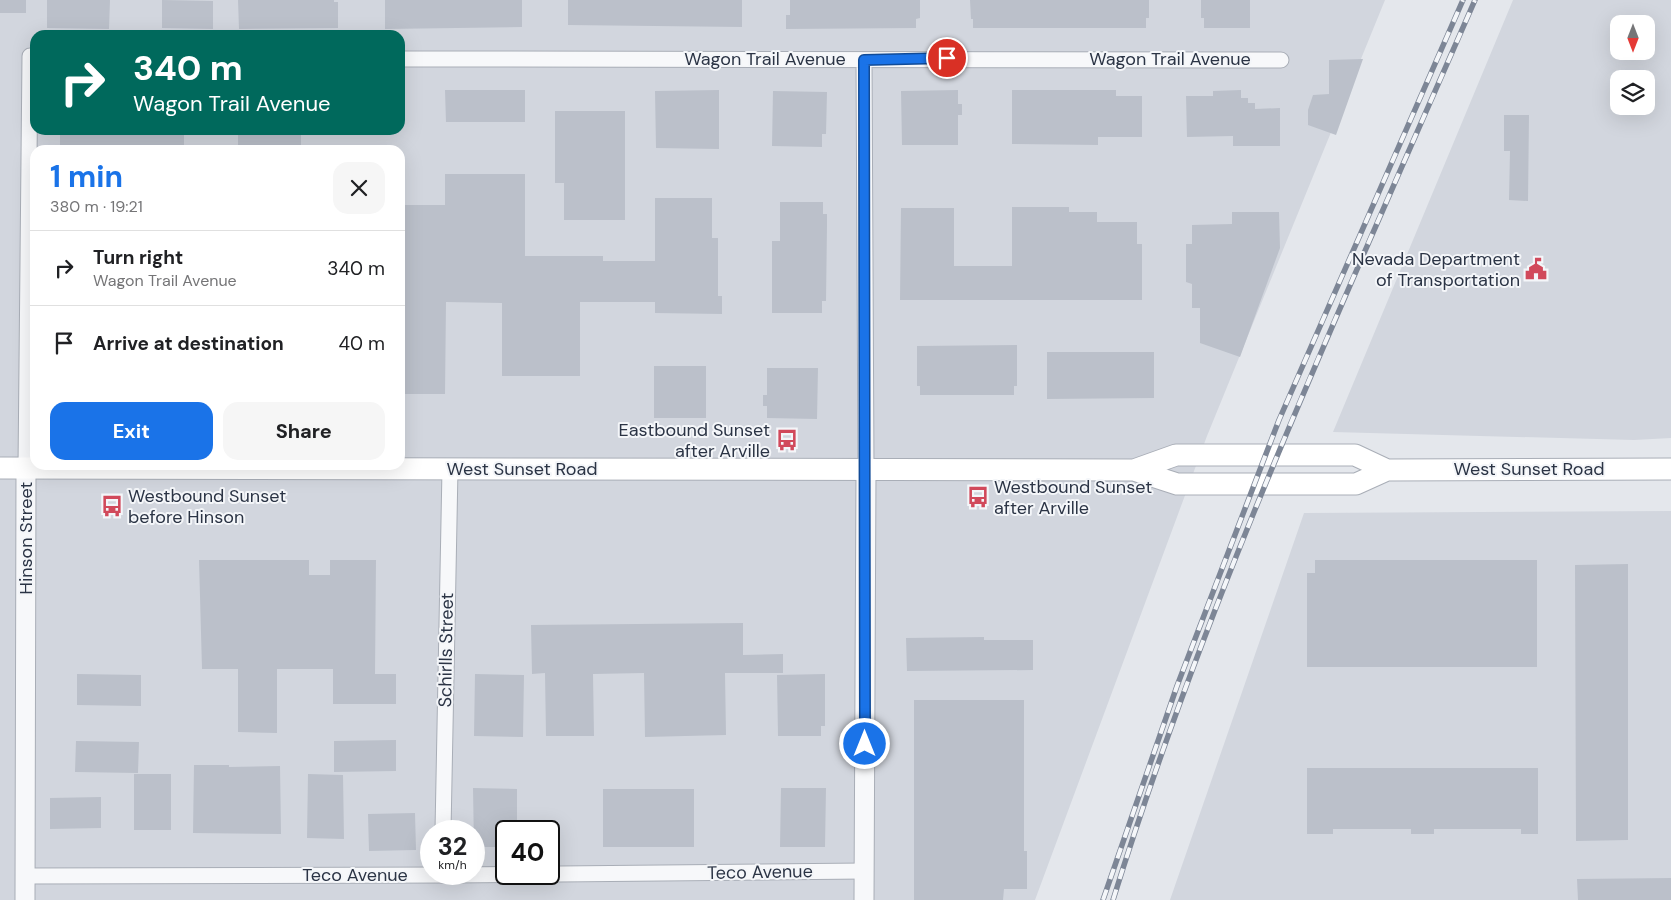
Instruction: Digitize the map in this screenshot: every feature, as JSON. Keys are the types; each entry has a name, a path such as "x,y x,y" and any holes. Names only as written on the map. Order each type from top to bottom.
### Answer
{"main road":[{"name":"West Sunset Road","path":"1134,470 1176,455 1355,455 1387,470"},
{"name":"West Sunset Road","path":"0,468 30,468"},
{"name":"West Sunset Road","path":"405,469 1134,470 1177,484 1356,484 1387,470 1671,469"}],"street":[{"name":"Wagon Trail Avenue","path":"405,59 1280,60"},
{"path":"864,60 866,470 864,900"},
{"name":"Hinson Street","path":"25,900 26,468 30,233"},
{"name":"Schirlls Street","path":"443,820 450,469"},
{"name":"Teco Avenue","path":"485,874 864,871"},
{"name":"Teco Avenue","path":"25,876 420,874"}],"shaded area":[{"path":"0,0 1385,0 1207,436 1035,900 0,900"},
{"name":"Nevada Department of Transportation","path":"1513,0 1671,0 1671,438 1634,440 1333,432"},
{"path":"1671,511 1671,900 1170,900 1304,513"}],"building":[{"path":"0,0 26,0 26,13 0,13"},
{"path":"47,0 110,0 109,29 47,28"},
{"path":"162,0 213,1 213,29 162,28"},
{"path":"238,0 334,0 334,2 338,2 338,28 239,29"},
{"path":"385,0 522,0 522,27 385,29"},
{"path":"568,0 742,0 742,27 568,25"},
{"path":"790,0 920,0 920,18 916,19 916,28 786,29 786,15 790,15"},
{"path":"970,0 1149,0 1149,18 1146,18 1146,28 973,28"},
{"path":"1201,0 1250,0 1250,28 1204,28 1204,18 1201,18"},
{"path":"1363,59 1336,135 1308,125 1308,110 1313,95 1329,94 1329,60"},
{"path":"445,90 525,90 525,122 446,122"},
{"path":"719,90 719,149 656,148 655,91"},
{"path":"958,90 958,104 962,104 962,115 958,115 958,145 902,145 901,91"},
{"path":"1012,90 1116,90 1116,96 1142,96 1142,137 1098,137 1098,145 1012,144"},
{"path":"1241,90 1241,98 1248,98 1248,103 1255,103 1255,109 1280,108 1280,146 1233,146 1233,136 1187,137 1186,96 1213,96 1213,91"},
{"path":"773,91 827,92 826,134 822,134 822,147 772,146"},
{"path":"555,111 625,111 625,220 564,220 564,183 555,183"},
{"path":"1504,115 1529,115 1528,201 1509,200 1510,151 1504,151"},
{"path":"60,135 184,135 184,145 60,145"},
{"path":"238,135 301,135 301,145 238,145"},
{"path":"445,174 525,174 525,256 603,256 603,261 655,261 655,198 712,198 712,238 718,238 718,296 722,296 722,314 655,313 655,302 580,302 580,376 502,376 502,303 446,302 445,394 405,394 405,205 445,205"},
{"path":"780,202 823,202 823,214 827,214 827,226 826,301 822,301 822,313 772,313 772,241 780,241"},
{"path":"1012,207 1069,207 1069,212 1097,212 1097,222 1137,222 1137,244 1142,244 1142,300 900,300 901,208 954,208 954,266 1012,266"},
{"path":"1232,212 1279,212 1280,248 1240,357 1200,343 1200,308 1192,308 1192,284 1186,282 1186,244 1192,244 1192,225 1232,224"},
{"path":"1017,345 1017,386 1014,386 1014,395 920,395 920,386 917,386 917,346"},
{"path":"1047,352 1154,352 1154,398 1047,399"},
{"path":"654,366 706,366 706,418 654,418"},
{"path":"767,368 818,368 817,419 767,418 767,406 763,406 763,395 767,395"},
{"path":"199,560 309,560 309,575 330,575 330,560 376,560 375,674 396,674 396,704 333,704 333,669 277,669 277,733 238,732 238,669 202,669"},
{"path":"1315,560 1537,560 1537,667 1307,667 1307,573 1315,573"},
{"path":"1628,564 1628,840 1576,841 1575,565"},
{"path":"743,623 743,655 783,654 783,673 725,673 726,735 645,737 644,673 593,674 594,736 546,736 545,673 532,674 531,625"},
{"path":"984,637 984,640 1033,640 1033,670 907,671 906,638"},
{"path":"77,674 141,675 141,706 77,705"},
{"path":"475,674 524,675 523,737 474,736"},
{"path":"825,674 825,726 821,726 821,736 778,736 777,675"},
{"path":"914,700 1024,700 1024,851 1027,851 1027,889 1004,889 1003,900 914,900"},
{"path":"396,740 396,771 334,772 334,741"},
{"path":"76,741 139,742 138,773 75,772"},
{"path":"194,765 229,765 229,767 280,766 281,834 193,833"},
{"path":"1307,768 1538,768 1538,834 1521,834 1521,829 1434,829 1434,834 1411,834 1411,829 1333,829 1333,834 1307,834"},
{"path":"134,774 171,774 171,830 134,830"},
{"path":"308,774 343,775 344,839 307,838"},
{"path":"473,788 517,789 517,820 495,820 495,847 485,847 485,820 474,820"},
{"path":"781,788 826,788 825,847 780,847"},
{"path":"603,789 694,789 694,847 603,847"},
{"path":"101,797 101,828 50,829 50,798"},
{"path":"415,813 416,850 369,851 368,814"},
{"path":"1671,878 1671,900 1578,900 1577,879"}],"railway":[{"path":"1103,900 1177,686 1279,420 1463,0"},
{"path":"1113,900 1151,785 1236,557 1329,333 1475,0"}],"place":[{"name":"Nevada Department of Transportation","path":"1536,269"},
{"name":"Eastbound Sunset after Arville","path":"787,440"},
{"name":"Westbound Sunset after Arville","path":"978,497"},
{"name":"Westbound Sunset before Hinson","path":"112,506"}],"route":[{"path":"865,744 866,327 864,60 947,58"}]}
